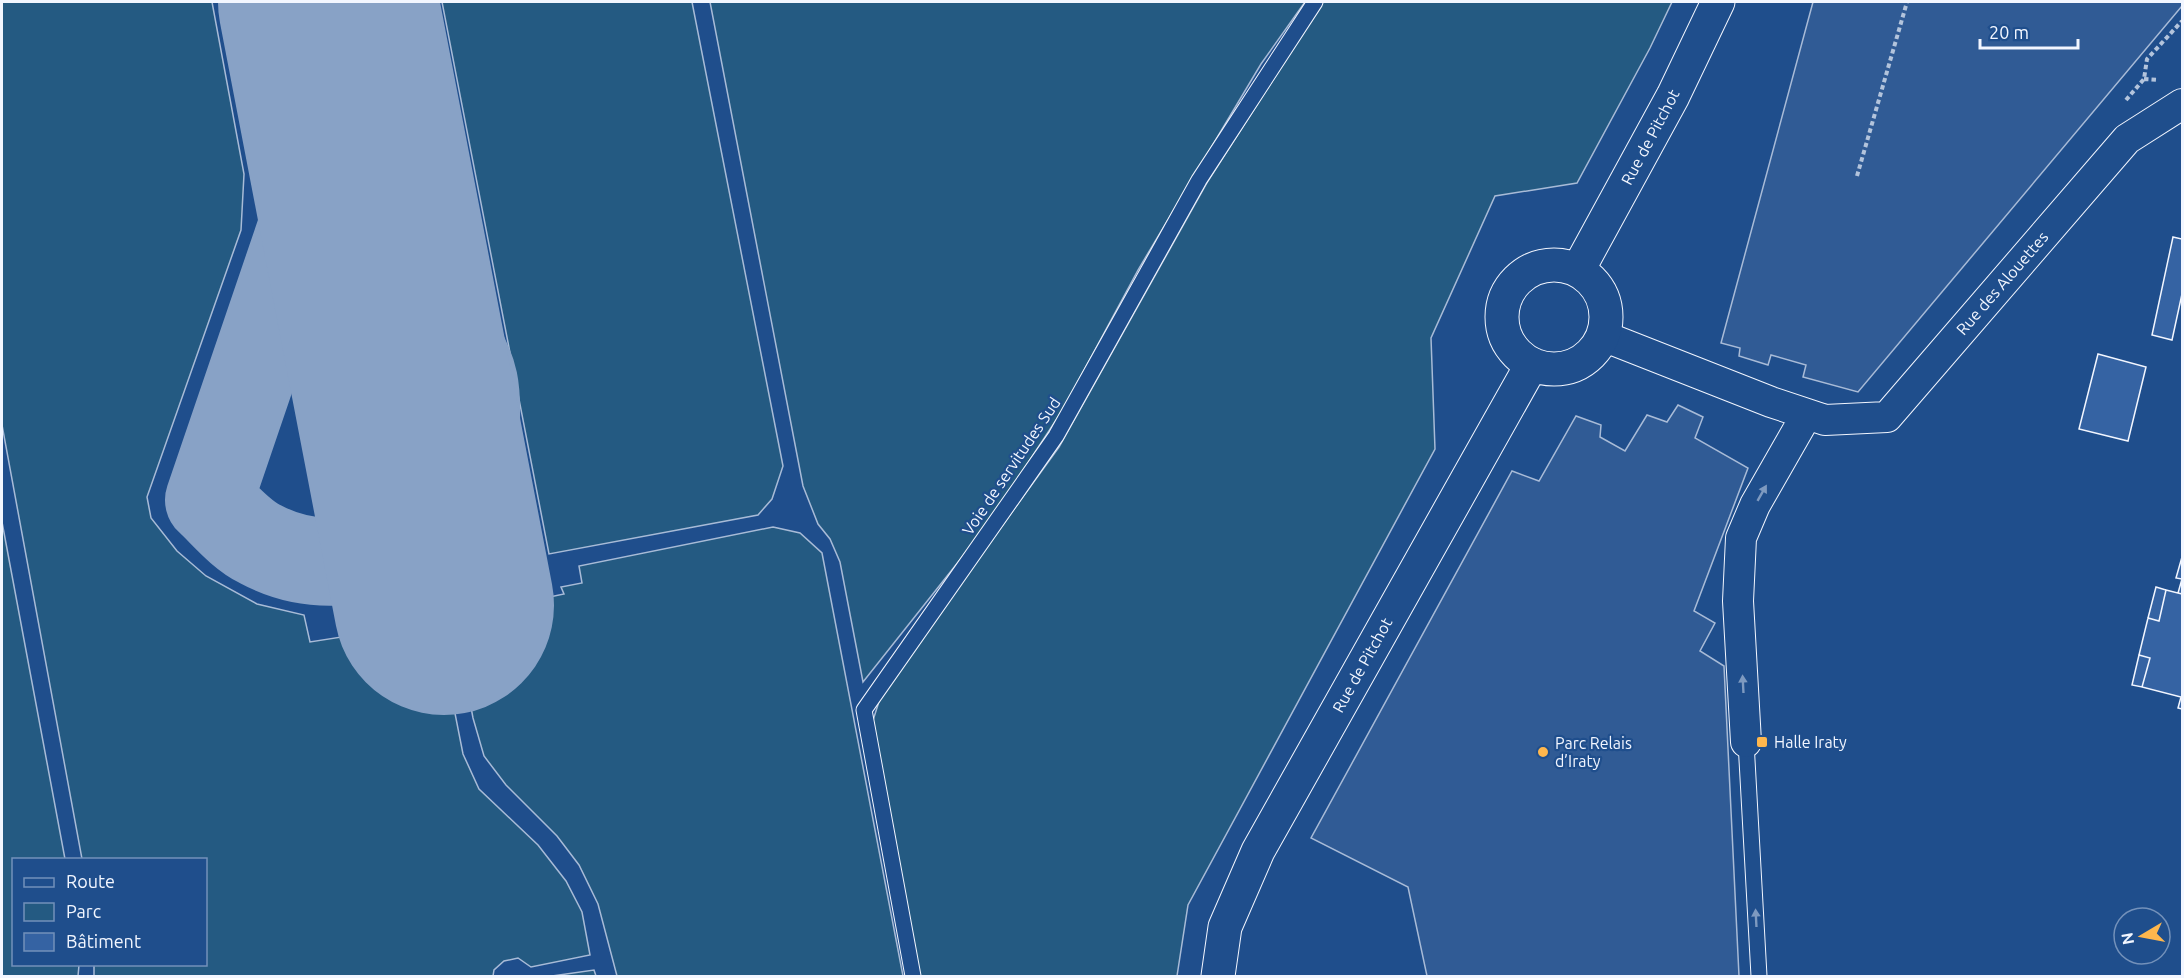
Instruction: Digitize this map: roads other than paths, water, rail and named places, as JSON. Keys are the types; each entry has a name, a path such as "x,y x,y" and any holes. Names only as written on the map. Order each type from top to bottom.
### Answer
{"street":[{"name":"Rue de Pitchot","path":"1578,270 1673,96 1718,2"},
{"name":"Rue des Alouettes","path":"1603,336 1772,402 1825,420 1887,417 2127,139 2182,104"},
{"path":"1546,265 1563,265 1578,270 1591,279 1600,291 1606,313 1603,336 1594,351 1581,362 1566,368 1548,369 1532,364 1518,355 1508,342 1503,326 1503,309 1508,293 1517,280 1530,270 1546,265"},
{"name":"Rue de Pitchot","path":"1218,976 1226,927 1258,851 1532,364"},
{"path":"1746,742 1738,601 1742,538 1755,505 1807,414"}],"lane":[{"name":"Voie de servitudes Sud","path":"913,976 864,710 1056,436 1199,180 1315,2"},
{"path":"1746,742 1759,976"}],"place":[{"name":"Halle Iraty","path":"1762,742"},
{"name":"Parc Relais d’Iraty","path":"1543,752"}]}
